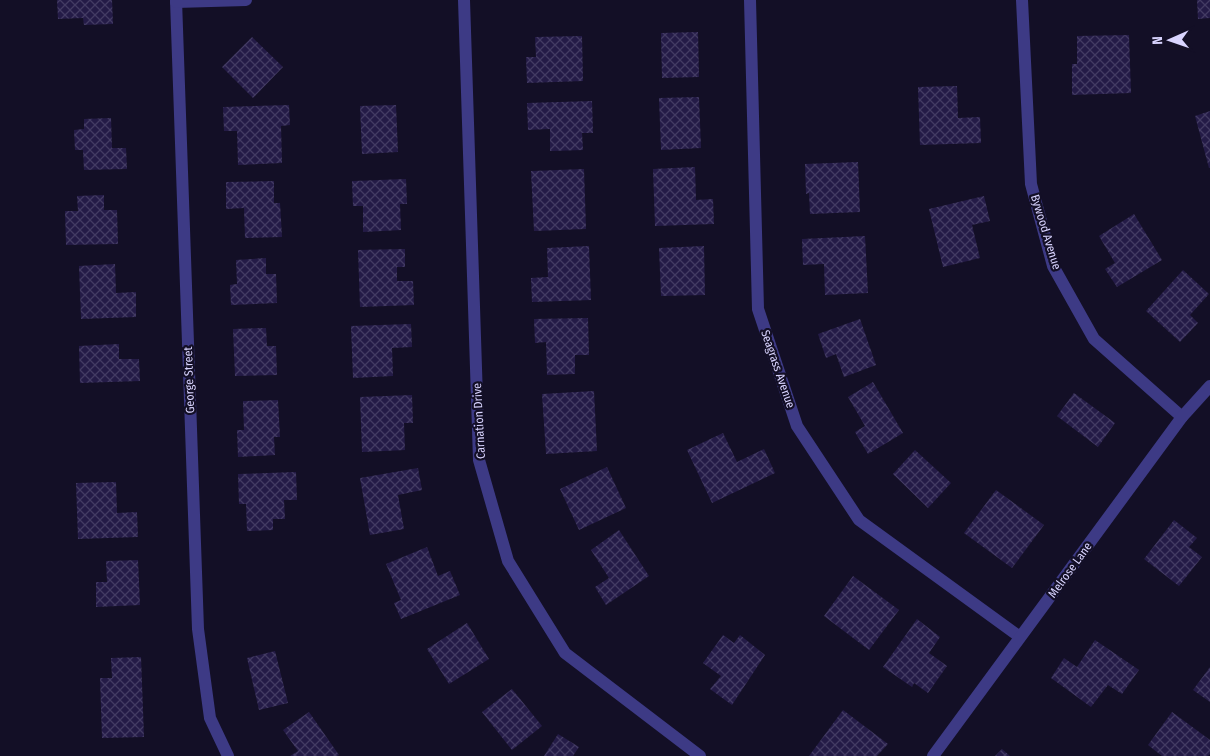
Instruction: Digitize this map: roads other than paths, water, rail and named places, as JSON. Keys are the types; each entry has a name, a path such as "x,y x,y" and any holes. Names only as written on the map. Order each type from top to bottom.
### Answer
{"street":[{"path":"176,1 246,0"},
{"name":"Carnation Drive","path":"464,0 479,460 508,561 564,653 700,756"},
{"name":"Seagrass Avenue","path":"750,0 758,309 797,426 859,520 1020,637"},
{"name":"Bywood Avenue","path":"1022,0 1031,184 1054,266 1094,339 1182,417"},
{"name":"George Street","path":"176,1 198,628 210,718 228,756"},
{"name":"Melrose Lane","path":"933,756 1182,417 1210,386"}]}
